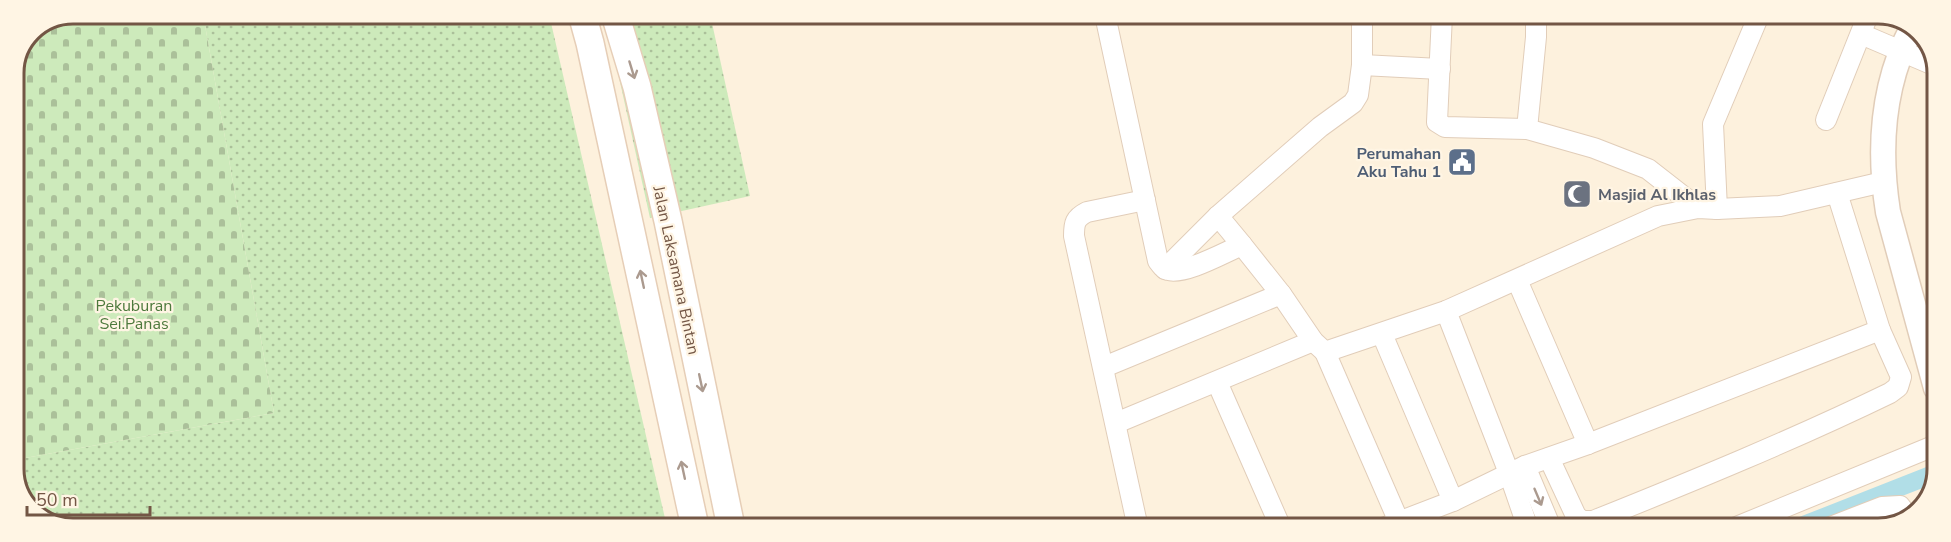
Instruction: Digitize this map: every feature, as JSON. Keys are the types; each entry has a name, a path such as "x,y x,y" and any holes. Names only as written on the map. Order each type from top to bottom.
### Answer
{"main road":[{"path":"584,24 693,518"},
{"name":"Jalan Laksamana Bintan","path":"618,24 638,87 729,518"}],"street":[{"path":"1107,24 1158,261 1165,269 1174,271 1187,269 1242,245"},
{"path":"1165,269 1218,216 1320,127 1353,103 1358,95 1362,65 1362,24"},
{"path":"1442,24 1437,123 1445,127 1527,129 1594,148 1648,169 1708,208"},
{"path":"1527,129 1536,24"},
{"path":"1708,208 1713,124 1755,24"},
{"path":"1826,120 1865,24"},
{"path":"1861,34 1925,61"},
{"path":"1908,35 1900,51 1886,106 1882,149 1883,182 1888,212 1927,355"},
{"path":"1362,65 1440,69"},
{"path":"1116,423 1216,382 1319,347 1382,333 1446,311 1658,216 1708,208 1780,206 1883,182"},
{"path":"1600,518 1817,429 1898,387 1901,377 1880,330 1837,193"},
{"path":"1136,518 1074,236 1074,223 1087,212 1145,200"},
{"path":"1218,216 1281,294 1319,347 1388,518"},
{"path":"1516,280 1588,444"},
{"path":"1104,366 1281,294"},
{"path":"1446,311 1517,470 1545,518"},
{"path":"1409,518 1453,501 1517,470 1880,330"},
{"path":"1382,333 1453,501"},
{"path":"1216,382 1277,518"},
{"path":"1758,518 1927,449"},
{"path":"1549,458 1578,518"},
{"path":"1517,470 1526,518"},
{"path":"1854,518 1891,505 1900,506 1903,510"}],"green space":[{"name":"Pekuburan Sei.Panas","path":"73,24 205,24 274,413 24,458 24,73 32,46 46,32"},
{"path":"205,24 551,24 665,518 73,518 46,510 38,504 28,488 24,472 24,458 274,413"},
{"path":"607,24 712,24 750,196 650,218"}],"waterway":[{"path":"1821,518 1926,477"}],"place":[{"name":"Perumahan Aku Tahu 1","path":"1462,162"},
{"name":"Masjid Al Ikhlas","path":"1577,194"}]}
